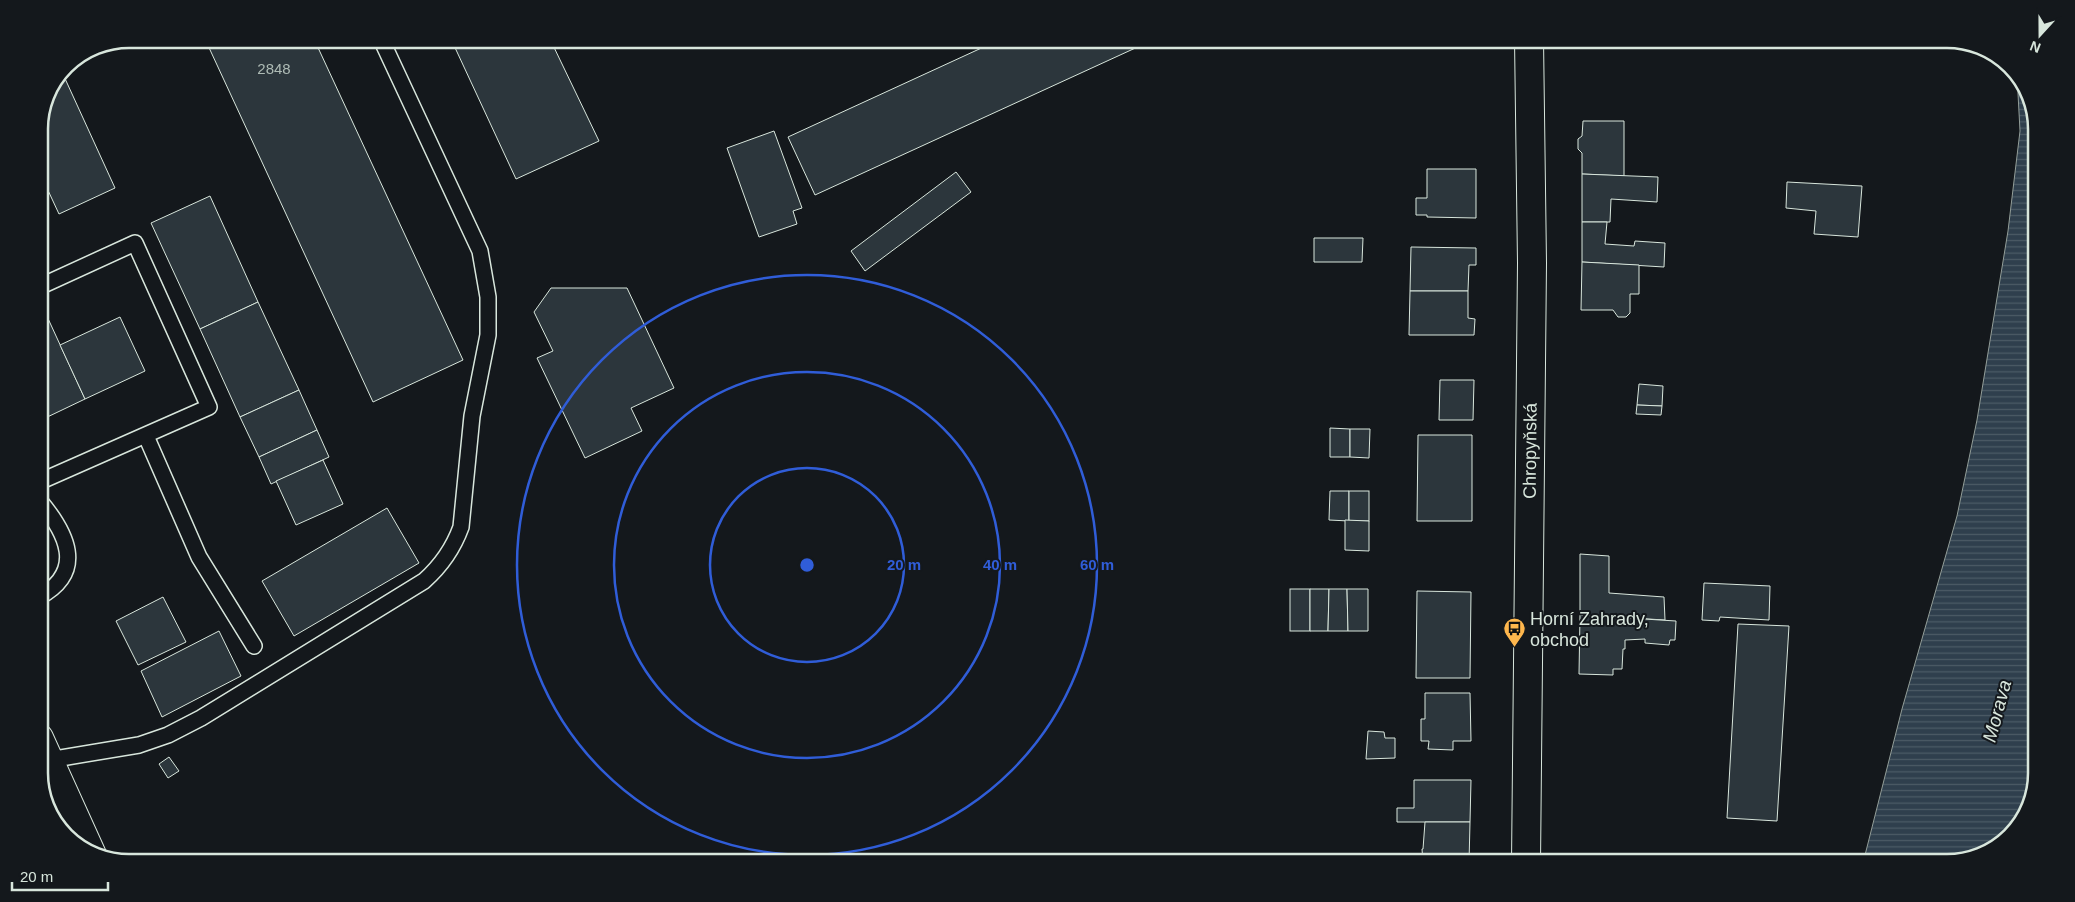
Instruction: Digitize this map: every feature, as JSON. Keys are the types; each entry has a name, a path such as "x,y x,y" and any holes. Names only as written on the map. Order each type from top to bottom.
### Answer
{"street":[{"name":"Chropyňská","path":"1526,854 1532,263 1529,48"},
{"path":"48,758 87,843"}],"lane":[{"path":"48,749 139,745 168,735 201,718 424,581 442,565 455,544 462,527 472,416 488,335 488,297 480,251 385,48"},
{"path":"48,282 135,243 209,407 48,478"},
{"path":"146,436 199,557 254,646"},
{"path":"48,511 57,522 66,540 68,555 63,576 48,591"}],"water":[{"name":"Morava","path":"2018,91 2026,112 2027,123 2028,774 2026,790 2017,814 2007,827 1992,841 1968,852 1957,854 1865,854 1902,709 1957,516 1977,420 2008,231 2020,131"}],"building":[{"path":"209,48 318,48 463,360 373,402"},
{"path":"455,48 554,48 599,141 516,179"},
{"path":"981,48 1135,48 815,195 788,137"},
{"path":"65,78 115,188 59,214 48,190 48,123 50,107"},
{"path":"1583,121 1624,121 1624,176 1582,174 1582,153 1578,149 1578,139 1582,136"},
{"path":"774,131 802,208 793,211 797,224 759,237 727,148"},
{"path":"1427,169 1476,169 1476,218 1416,215 1416,198 1427,198"},
{"path":"956,172 971,192 865,271 851,251"},
{"path":"1582,174 1658,177 1657,202 1611,199 1610,222 1582,222"},
{"path":"1787,182 1862,186 1858,237 1814,234 1816,211 1786,208"},
{"path":"210,196 258,302 200,329 151,223"},
{"path":"1582,222 1607,222 1605,244 1634,246 1635,241 1665,243 1664,267 1582,262"},
{"path":"1314,238 1363,238 1362,262 1314,262"},
{"path":"1411,247 1476,248 1476,265 1469,265 1468,291 1410,291"},
{"path":"1582,262 1639,265 1639,294 1630,294 1630,313 1626,317 1618,317 1613,310 1581,310"},
{"path":"551,288 627,288 674,388 631,408 642,431 585,458 537,358 553,351 534,312"},
{"path":"1410,291 1468,291 1468,318 1475,319 1474,335 1409,335"},
{"path":"258,302 299,390 240,417 200,329"},
{"path":"120,317 145,371 85,399 60,345"},
{"path":"48,319 85,399 48,417"},
{"path":"1440,380 1474,380 1473,420 1439,420"},
{"path":"1639,384 1663,386 1662,406 1637,405"},
{"path":"299,390 317,430 259,457 240,417"},
{"path":"1637,405 1662,406 1661,415 1636,414"},
{"path":"1330,428 1350,429 1350,457 1330,457"},
{"path":"1350,429 1370,429 1369,458 1350,457"},
{"path":"317,430 329,457 271,484 259,457"},
{"path":"1418,435 1472,435 1472,521 1417,521"},
{"path":"323,460 343,504 296,525 276,481"},
{"path":"1330,491 1349,491 1349,521 1329,520"},
{"path":"1349,491 1369,491 1369,521 1349,521"},
{"path":"387,508 419,563 294,636 262,581"},
{"path":"1345,520 1369,521 1369,551 1345,550"},
{"path":"1580,554 1609,556 1609,593 1664,597 1665,620 1580,615"},
{"path":"1704,583 1770,586 1769,620 1720,617 1719,621 1702,620"},
{"path":"1290,589 1310,589 1310,631 1290,631"},
{"path":"1310,589 1329,589 1328,631 1310,631"},
{"path":"1329,589 1347,589 1348,631 1328,631"},
{"path":"1347,589 1368,589 1368,631 1348,631"},
{"path":"1417,591 1471,592 1470,678 1416,678"},
{"path":"163,597 186,642 138,665 116,621"},
{"path":"1580,615 1676,621 1675,640 1670,640 1669,645 1645,643 1645,639 1625,640 1622,669 1613,669 1613,675 1579,674"},
{"path":"1738,624 1789,626 1777,821 1727,818"},
{"path":"219,631 241,676 162,717 141,671"},
{"path":"1425,693 1470,693 1471,741 1453,741 1453,750 1428,749 1429,741 1421,741 1421,719 1425,719"},
{"path":"1368,731 1384,732 1385,738 1395,738 1395,758 1366,759"},
{"path":"169,757 179,771 168,778 159,764"},
{"path":"1414,780 1471,780 1470,822 1397,822 1397,808 1414,808"},
{"path":"1425,822 1470,822 1469,854 1422,854"}],"place":[{"name":"Horní Zahrady, obchod","path":"1514,648"}]}
